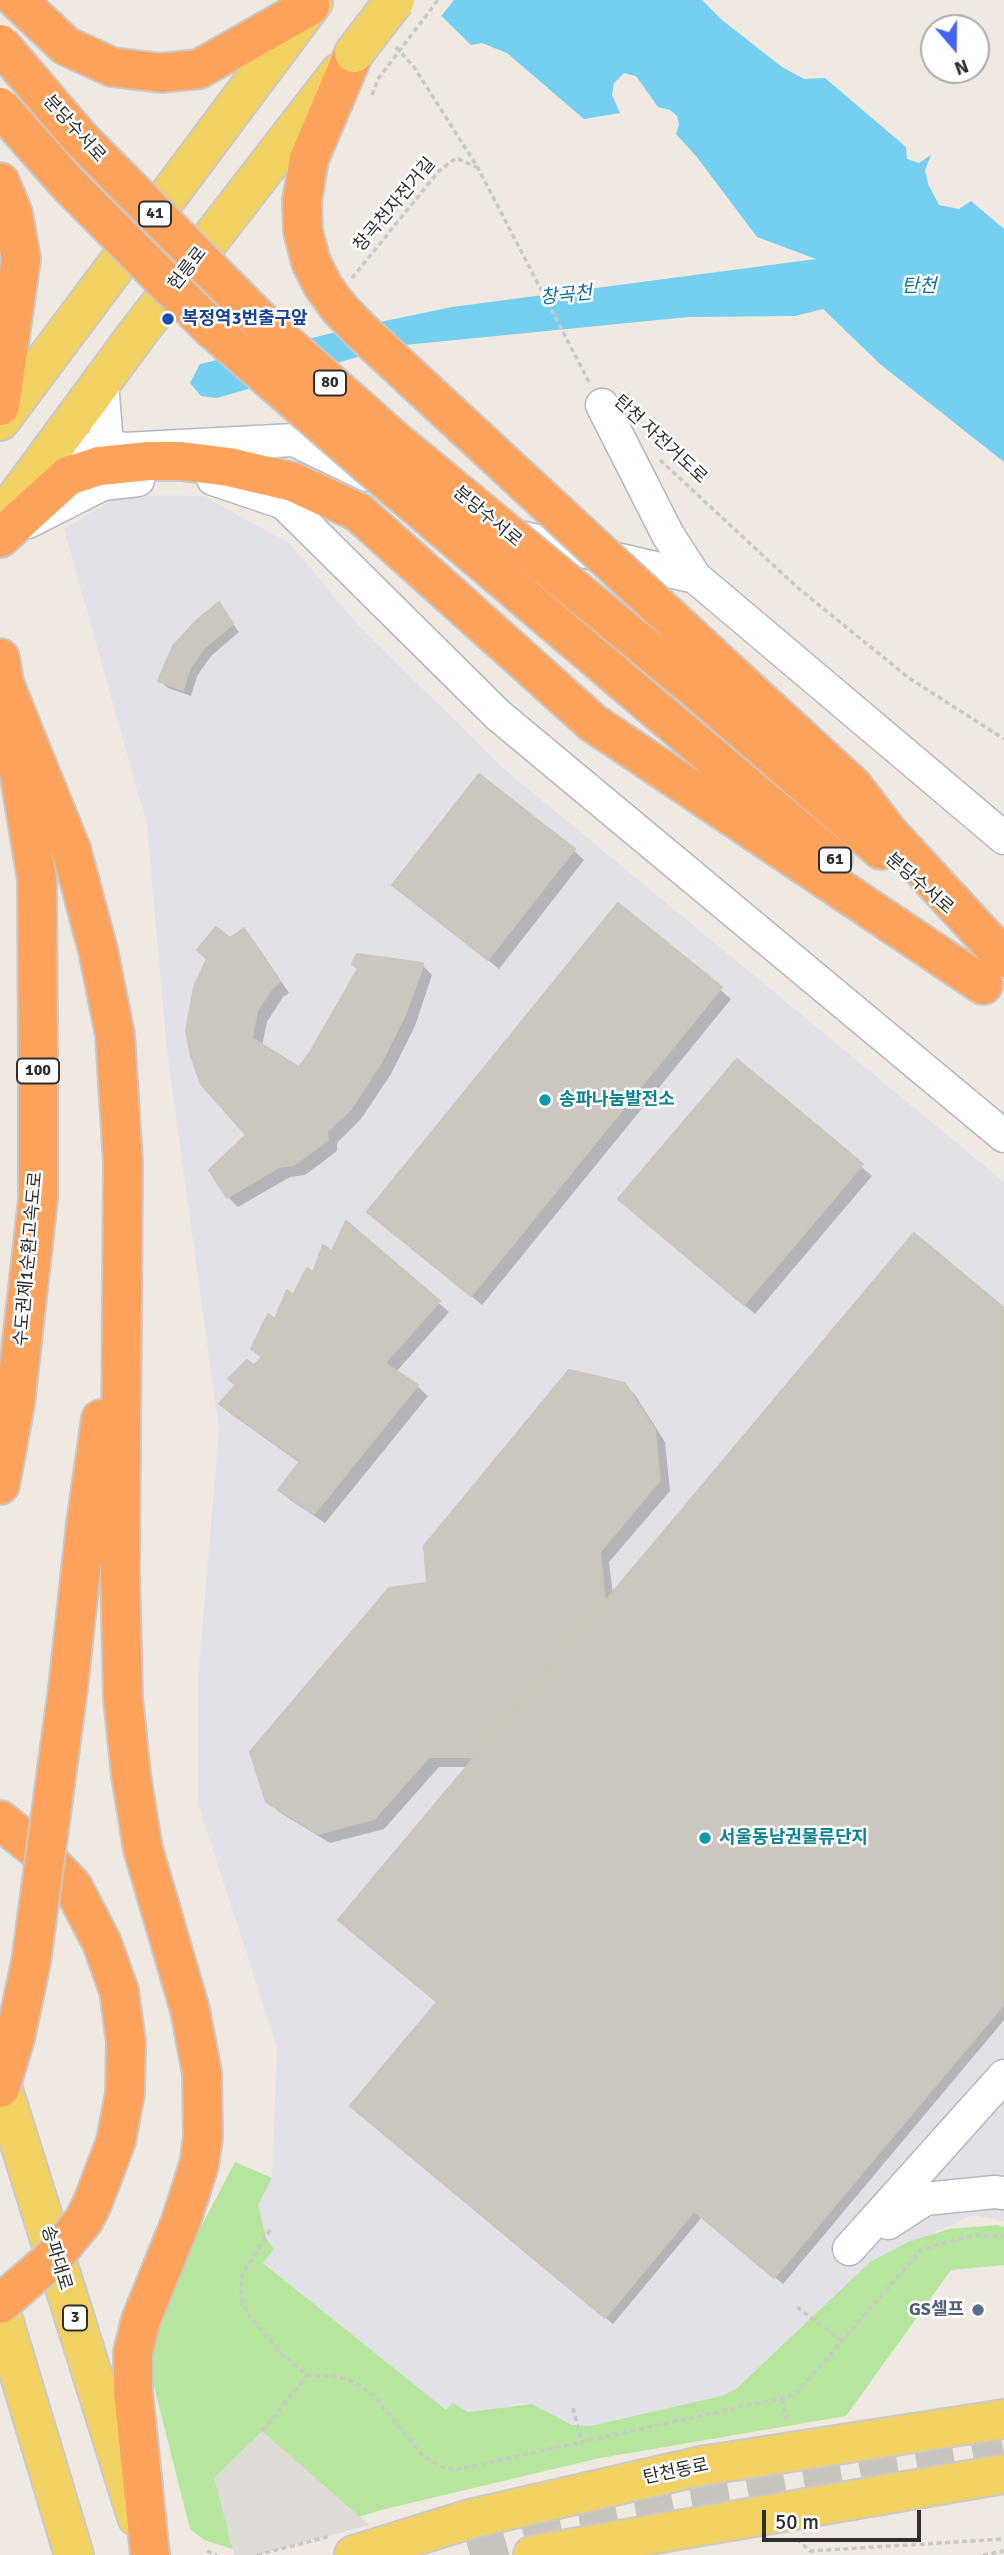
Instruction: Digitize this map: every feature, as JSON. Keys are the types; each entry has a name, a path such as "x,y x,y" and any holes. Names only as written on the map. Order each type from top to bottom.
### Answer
{"highway":[{"path":"17,0 66,46 112,68 161,73 199,69 312,3"},
{"name":"분당수서로","path":"0,44 80,138 267,326 394,439 705,674 997,982"},
{"path":"366,66 309,159 302,201 303,231 312,262 323,286 361,331 705,674"},
{"name":"분당수서로","path":"0,107 69,185 212,329 666,718 997,982"},
{"path":"0,406 21,259 7,198"},
{"path":"2,530 68,475 99,466 181,461 229,467 293,482 358,512 593,723 997,982"},
{"path":"3,673 71,849 107,992 115,1035 122,1119 120,1571 125,1720 134,1800 143,1849 192,2021 202,2073 204,2137 196,2178 141,2320 133,2352 133,2391 150,2555"},
{"name":"수도권제1순환고속도로","path":"0,1485 15,1404 38,1199 37,878 3,673"},
{"path":"0,2088 15,2038 31,1962 68,1688 86,1524 123,1261"},
{"path":"0,1820 41,1853 73,1886 102,1943 119,1991 127,2052 125,2093 117,2141 93,2202 84,2220 53,2258 0,2307"}],"main road":[{"name":"헌릉로","path":"2,530 44,460 102,382 366,66 394,0"},
{"name":"41","path":"0,421 312,3"},
{"name":"송파대로","path":"0,2080 150,2555"},
{"path":"0,2307 74,2555"},
{"name":"탄천동로","path":"354,2555 470,2519 701,2466 1004,2418"},
{"path":"533,2555 1004,2474"}],"street":[{"path":"102,382 107,445"},
{"path":"597,396 668,535 695,577 1004,838"},
{"path":"44,460 107,445 125,449 294,440 471,525 695,577"},
{"path":"2,530 103,484 200,474 284,503 498,715 1004,1136"},
{"path":"1004,2076 849,2249 925,2199 1004,2193"}],"path":[{"path":"372,96 366,66 438,0"},
{"path":"389,38 414,67 478,168 597,396"},
{"name":"창곡천자전거길","path":"349,282 439,171 456,158 478,168"},
{"name":"탄천 자전거도로","path":"658,458 798,588 909,678 1004,739"},
{"path":"270,2230 242,2275 240,2298 247,2314 282,2355 307,2375 336,2376 354,2382 373,2395 421,2454 439,2466 455,2470 782,2399 800,2392 921,2249 974,2235 1004,2236"},
{"path":"797,2307 843,2342"},
{"path":"262,2431 307,2375"},
{"path":"782,2399 788,2433"},
{"path":"573,2408 582,2444"},
{"path":"790,2532 810,2551 1004,2539"},
{"path":"207,2551 217,2555"},
{"path":"984,2555 1004,2551"}],"shaded area":[{"path":"140,495 203,496 289,543 359,626 504,769 1004,1182 1004,2221 973,2215 870,2262 736,2389 721,2396 590,2426 572,2425 532,2404 520,2403 468,2412 458,2407 446,2411 263,2262 274,2249 261,2223 258,2204 272,2178 277,2048 198,1803 198,1679 219,1430 167,1051 147,825 64,529 112,500"},
{"path":"262,2431 369,2525 257,2555 234,2555 214,2478"}],"green space":[{"path":"235,2162 272,2178 258,2205 266,2237 274,2249 263,2263 446,2410 453,2403 468,2412 532,2404 572,2425 590,2426 721,2396 736,2389 870,2262 908,2242 949,2229 997,2225 1004,2227 1004,2265 951,2270 846,2416 600,2458 381,2510 256,2550 242,2552 204,2540 190,2529 148,2363 165,2296"}],"water":[{"name":"탄천","path":"425,0 702,0 722,20 782,67 804,79 825,78 906,147 907,159 919,163 931,155 925,170 928,184 939,205 959,209 971,201 1004,229 1004,462 880,364 823,309 795,316 688,317 395,346 217,398 201,396 190,383 200,364 380,322 452,307 816,259 757,237 696,156 676,134 679,125 677,116 670,110 658,107 636,76 624,73 614,83 612,95 620,113 584,119 507,53 482,43 471,45"}],"pier":[{"path":"421,0 454,0 439,19"}],"building":[{"path":"219,602 233,624 203,649 190,668 183,690 158,681 173,646 197,620"},
{"path":"479,774 575,849 488,960 392,885"},
{"name":"송파나눔발전소","path":"618,903 722,987 471,1296 367,1212"},
{"path":"216,927 230,938 244,928 280,982 273,987 257,1011 252,1038 299,1067 358,969 352,964 357,954 423,963 405,1015 381,1063 351,1109 327,1132 328,1140 294,1165 279,1167 227,1198 209,1170 246,1135 201,1084 186,1031 194,987 207,959 197,950"},
{"path":"737,1059 863,1164 744,1305 618,1199"},
{"path":"346,1221 440,1301 385,1363 418,1385 314,1514 278,1490 300,1461 219,1404 236,1385 228,1379 247,1360 254,1365 262,1357 251,1349 268,1314 275,1319 287,1290 293,1295 307,1268 313,1272 323,1245 332,1251"},
{"name":"서울동남권물류단지","path":"914,1233 1004,1308 1004,2004 774,2278 694,2211 605,2318 350,2106 437,2002 338,1920"},
{"path":"569,1370 625,1383 655,1430 660,1480 600,1552 605,1601 474,1757 429,1757 374,1819 318,1834 266,1802 250,1752 389,1588 427,1583 424,1546"}],"tunnel":[{"path":"470,2555 542,2535 1004,2453"}],"place":[{"name":"복정역3번출구앞","path":"168,319"},
{"name":"송파나눔발전소","path":"545,1100"},
{"name":"서울동남권물류단지","path":"705,1838"},
{"name":"GS셀프","path":"978,2310"}],"water label":[{"name":"창곡천","path":"566,296"}]}
